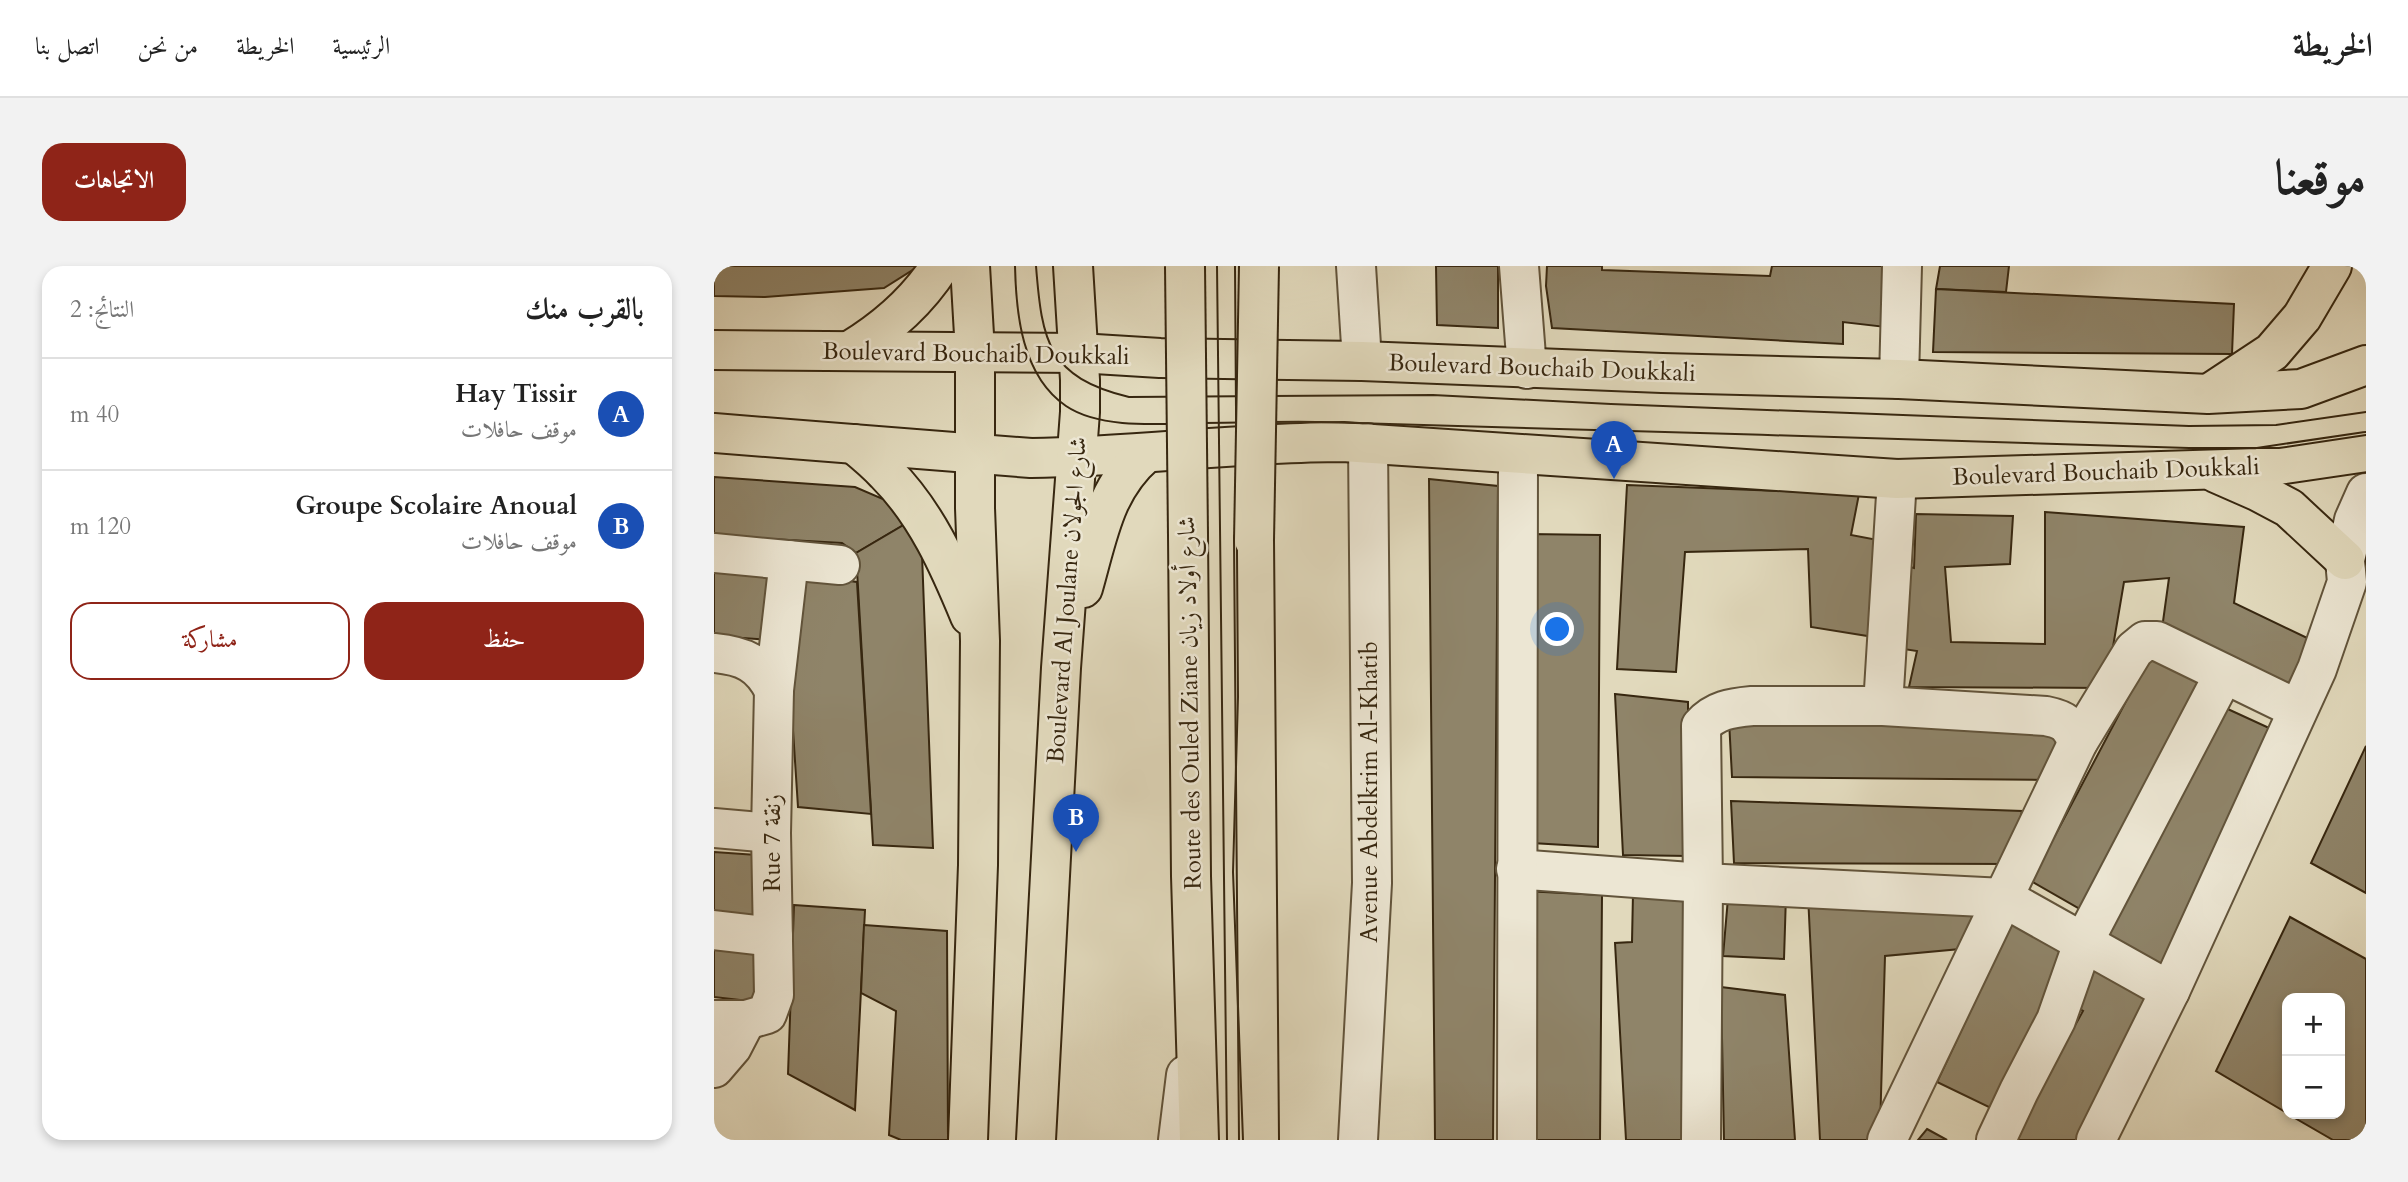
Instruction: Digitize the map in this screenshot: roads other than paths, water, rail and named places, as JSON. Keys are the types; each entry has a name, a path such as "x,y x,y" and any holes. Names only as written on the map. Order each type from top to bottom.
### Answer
{"main road":[{"path":"851,350 897,317 917,297 940,266"},
{"path":"968,1140 978,865 980,641 975,508 975,352 970,266"},
{"name":"Boulevard Al Joulane شارع الجولان","path":"1035,1140 1080,380 1073,266"},
{"name":"Route des Ouled Ziane شارع أولاد زيان","path":"1185,266 1192,876 1199,1140"},
{"path":"1259,266 1254,540 1259,1140"},
{"path":"2208,394 2272,352 2302,317 2332,266"},
{"name":"Boulevard Bouchaib Doukkali","path":"714,350 1079,353 1160,358 1362,361 1527,369 1899,379 2208,394 2301,389 2366,365"},
{"name":"Boulevard Bouchaib Doukkali","path":"714,433 977,455 1076,457 1299,442 1368,443 1897,479 2258,468 2366,452"},
{"path":"854,444 886,472 921,516 947,561 980,641"},
{"path":"1061,668 1108,502 1123,476 1146,453"},
{"path":"2208,470 2289,508 2353,567"}],"street":[{"path":"1356,266 1362,361"},
{"path":"1519,266 1527,369"},
{"path":"1899,379 1902,266"},
{"name":"Avenue Abdelkrim Al-Khatib","path":"1358,1140 1372,883 1368,443"},
{"path":"1517,1140 1518,454"},
{"path":"1883,706 1897,479"},
{"path":"2096,1140 2170,991 2326,645 2353,567 2354,520 2366,493"},
{"path":"714,553 840,565"},
{"name":"Rue 7 زنقة","path":"730,1020 767,1014 774,995 771,832 774,690 789,560"},
{"path":"1887,1140 2078,742 2134,650 2145,641 2157,641 2297,709"},
{"path":"714,653 732,655 753,664 765,673 774,690"},
{"path":"1996,1140 2056,1020 2084,943 2224,674"},
{"path":"1701,1140 1701,726 1711,714 1752,706 1883,706 2046,716 2069,725 2078,742"},
{"path":"714,828 771,832"},
{"path":"1516,869 1703,883 2004,898 2170,991"},
{"path":"714,930 773,936"},
{"path":"1178,1140 1195,1004"},
{"path":"714,1068 732,1047 730,1020"}],"tram line":[{"path":"1015,266 1017,304 1024,343 1040,378 1051,393 1066,406 1112,422 1321,422 2189,448 2279,448 2366,435"},
{"path":"1036,266 1042,316 1054,352 1066,367 1081,379 1129,397 1433,395 2189,426 2276,425 2366,412"},
{"path":"1217,266 1227,1140"},
{"path":"1235,266 1238,697 1233,872 1243,1140"}],"place":[{"name":"Hay Tissir","path":"1614,479"},
{"name":"Groupe Scolaire Anoual","path":"1076,852"}]}
